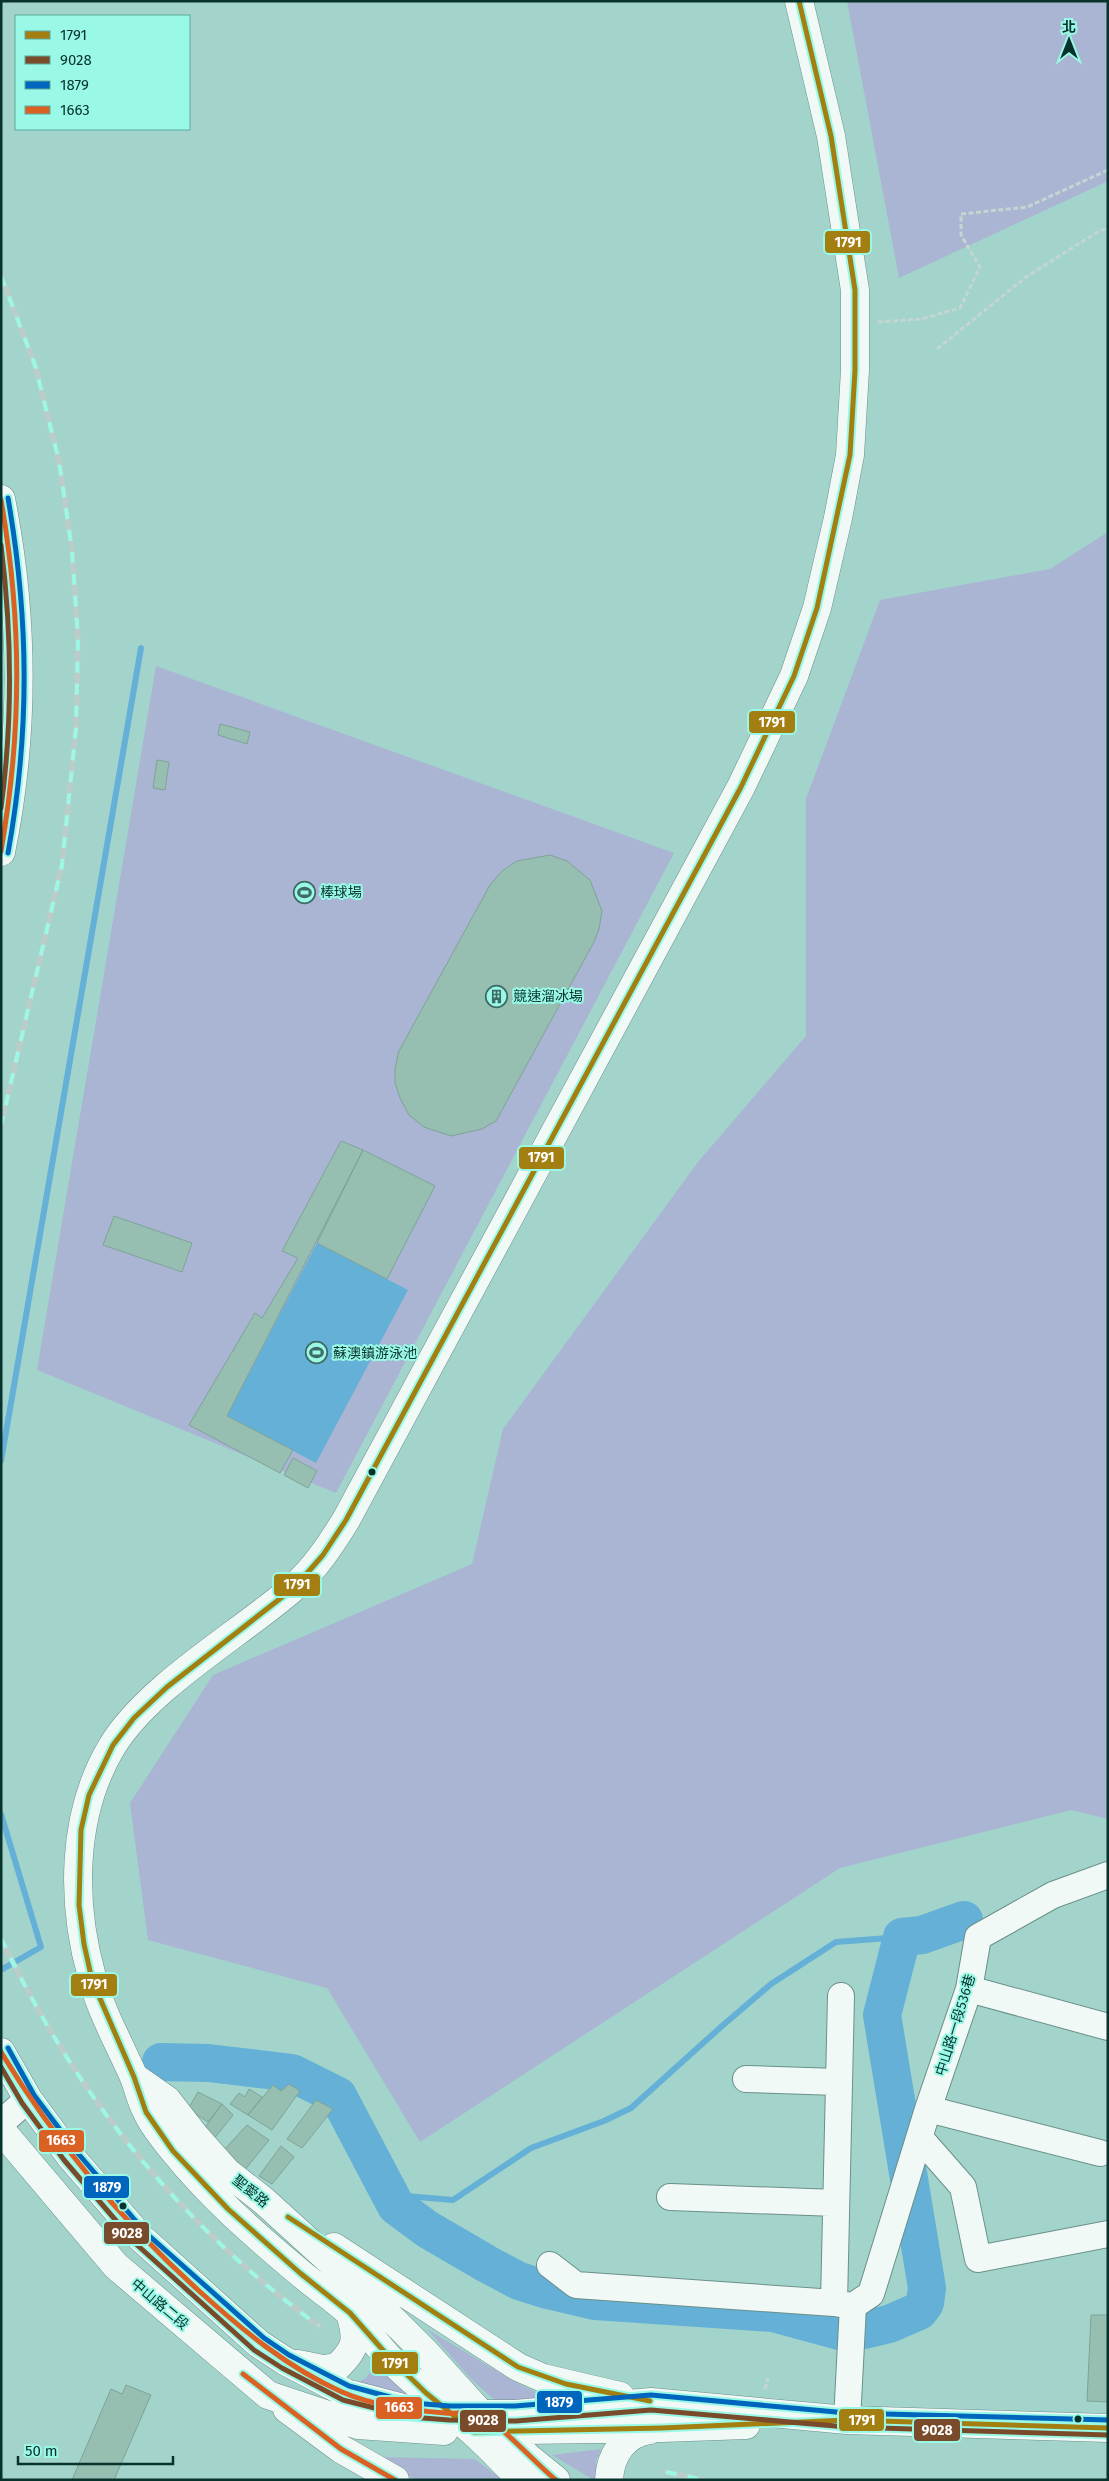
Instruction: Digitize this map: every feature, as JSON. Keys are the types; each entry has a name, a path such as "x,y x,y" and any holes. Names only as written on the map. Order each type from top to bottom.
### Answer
{"main road":[{"name":"聖愛路","path":"362,2307 300,2273 228,2209 173,2151 146,2112 134,2077 111,2028 92,1980 84,1944 79,1905 81,1830 89,1795 113,1745 134,1718 167,1687 295,1587 323,1555 346,1520 741,787 794,676 817,608 838,518 850,455 855,323 855,290 831,136 799,1"},
{"path":"1,499 18,615 18,725 10,809 1,852"},
{"path":"1,2052 28,2098 70,2156 142,2238 259,2344 332,2388 377,2403 411,2410 450,2413 502,2431 662,2428 847,2420"},
{"name":"聖愛路","path":"134,2077 167,2100 195,2136 227,2172 264,2202 362,2307"},
{"name":"中山路二段","path":"1,2130 116,2266 268,2395 358,2425 477,2423"},
{"path":"264,2202 518,2367 543,2378 570,2386 651,2402 847,2420 1108,2428"},
{"path":"285,2361 323,2370 337,2367 354,2346 362,2307"},
{"path":"362,2307 389,2357 450,2413"},
{"path":"362,2307 425,2352 477,2423 520,2469 556,2480"},
{"path":"268,2395 341,2449 395,2480"},
{"path":"477,2423 563,2410 651,2402"},
{"path":"610,2480 612,2458 624,2442 641,2431 662,2428"},
{"path":"502,2431 520,2469"}],"street":[{"name":"中山路一段536巷","path":"846,2308 871,2294 928,2109 969,1989 978,1937 1053,1895 1108,1875"},
{"path":"969,1989 1108,2027"},
{"path":"841,1996 836,2203 850,2354 847,2420"},
{"path":"746,2079 838,2082"},
{"path":"1,2123 28,2098"},
{"path":"928,2109 1100,2153"},
{"path":"920,2138 963,2188 978,2259 1108,2234"},
{"path":"670,2197 836,2203"},
{"path":"550,2266 576,2285 846,2308"}],"path":[{"path":"855,323 921,319 960,308 980,267 961,234 961,214 1027,207 1108,170"},
{"path":"937,349 1026,277 1099,231 1108,228"}],"shaded area":[{"path":"847,1 1108,1 1108,181 899,278"},
{"path":"1108,532 1108,1819 1071,1810 840,1868 420,2142 327,1988 148,1940 130,1803 213,1675 472,1564 503,1429 698,1162 806,1036 806,799 880,600 1050,569"},
{"path":"156,666 674,853 336,1493 37,1370"},
{"path":"427,2329 515,2382 556,2402 496,2401 473,2381"},
{"path":"376,2364 419,2405 352,2386 366,2378"},
{"path":"601,2449 596,2462 599,2480 594,2480 552,2455"},
{"path":"376,2457 475,2459 502,2480 416,2480"}],"water":[{"name":"蘇澳鎮游泳池","path":"317,1243 408,1290 316,1463 227,1416"}],"building":[{"path":"220,724 250,732 247,744 218,735"},
{"path":"157,760 169,762 165,790 153,788"},
{"name":"競速溜冰場","path":"550,855 567,861 590,880 602,911 599,929 594,942 496,1121 482,1129 451,1136 424,1127 409,1115 395,1083 395,1068 399,1051 490,885 502,871 517,861"},
{"path":"341,1141 363,1150 227,1416 293,1450 280,1473 189,1425 255,1313 262,1318 298,1258 282,1251"},
{"path":"363,1150 435,1186 387,1279 317,1243"},
{"path":"114,1216 192,1243 182,1272 103,1245"},
{"path":"293,1458 317,1471 308,1488 284,1475"},
{"path":"289,2084 300,2091 272,2130 248,2115 273,2085 281,2091"},
{"path":"249,2089 262,2097 248,2115 230,2104 239,2093 245,2097"},
{"path":"198,2092 222,2104 208,2122 188,2109"},
{"path":"316,2100 333,2109 302,2148 287,2139"},
{"path":"222,2104 233,2115 214,2139 203,2130"},
{"path":"247,2125 269,2140 244,2171 223,2151"},
{"path":"281,2146 294,2157 272,2184 259,2176"},
{"path":"1091,2315 1108,2315 1108,2402 1087,2401"},
{"path":"126,2385 151,2395 114,2480 72,2480 111,2389 122,2394"}],"waterway":[{"path":"1,1461 141,648"},
{"path":"1,1814 41,1947 1,1970"},
{"path":"161,2062 208,2063 292,2073 338,2096 396,2206 427,2229 519,2281 595,2301 773,2313 839,2331 864,2330 889,2324 919,2311 925,2303 927,2288 882,2015 902,1937 922,1935 964,1920"},
{"path":"386,2190 406,2196 453,2200 531,2148 604,2121 631,2108 771,1984 836,1942 902,1937"}],"railway":[{"path":"1,276 35,365 59,461 72,550 78,639 76,728 62,865 1,1125"},
{"path":"1,1938 30,1995 62,2050 97,2102 135,2152 176,2200 221,2244 268,2286 319,2326"},
{"path":"666,2472 704,2480"}],"transit line":[{"name":"1791","path":"799,1 831,136 855,290 855,370 850,455 817,608 794,676 741,787 346,1520 323,1555 295,1587 167,1687 134,1718 113,1745 89,1795 81,1830 79,1905 84,1944 92,1980 134,2077 146,2112 173,2151 228,2209 300,2273 350,2313 389,2357 426,2393 474,2432 662,2428 847,2420 1108,2428"},
{"name":"1879","path":"8,498 20,588 24,676 20,763 8,853"},
{"name":"1663","path":"1,500 13,589 17,676 13,762 1,851"},
{"name":"9028","path":"1,545 5,578 10,676 8,742 1,808"},
{"name":"1879","path":"8,2048 34,2095 76,2151 146,2233 264,2338 289,2355 349,2386 412,2403 450,2406 515,2406 651,2395 847,2413 1108,2420"},
{"name":"1663","path":"1,2052 67,2148 142,2236 214,2305 266,2347 322,2382 354,2397 405,2409 478,2414 506,2433 556,2480"},
{"name":"9028","path":"1,2067 22,2103 64,2160 136,2244 254,2350 282,2368 343,2400 410,2417 449,2420 516,2421 651,2410 847,2427 1108,2435"},
{"name":"1791","path":"288,2217 518,2367 566,2384 650,2401"},
{"name":"1663","path":"243,2374 341,2449 395,2480"}],"place":[{"name":"棒球場","path":"304,892"},
{"name":"競速溜冰場","path":"497,996"},
{"name":"蘇澳鎮游泳池","path":"317,1353"}]}
